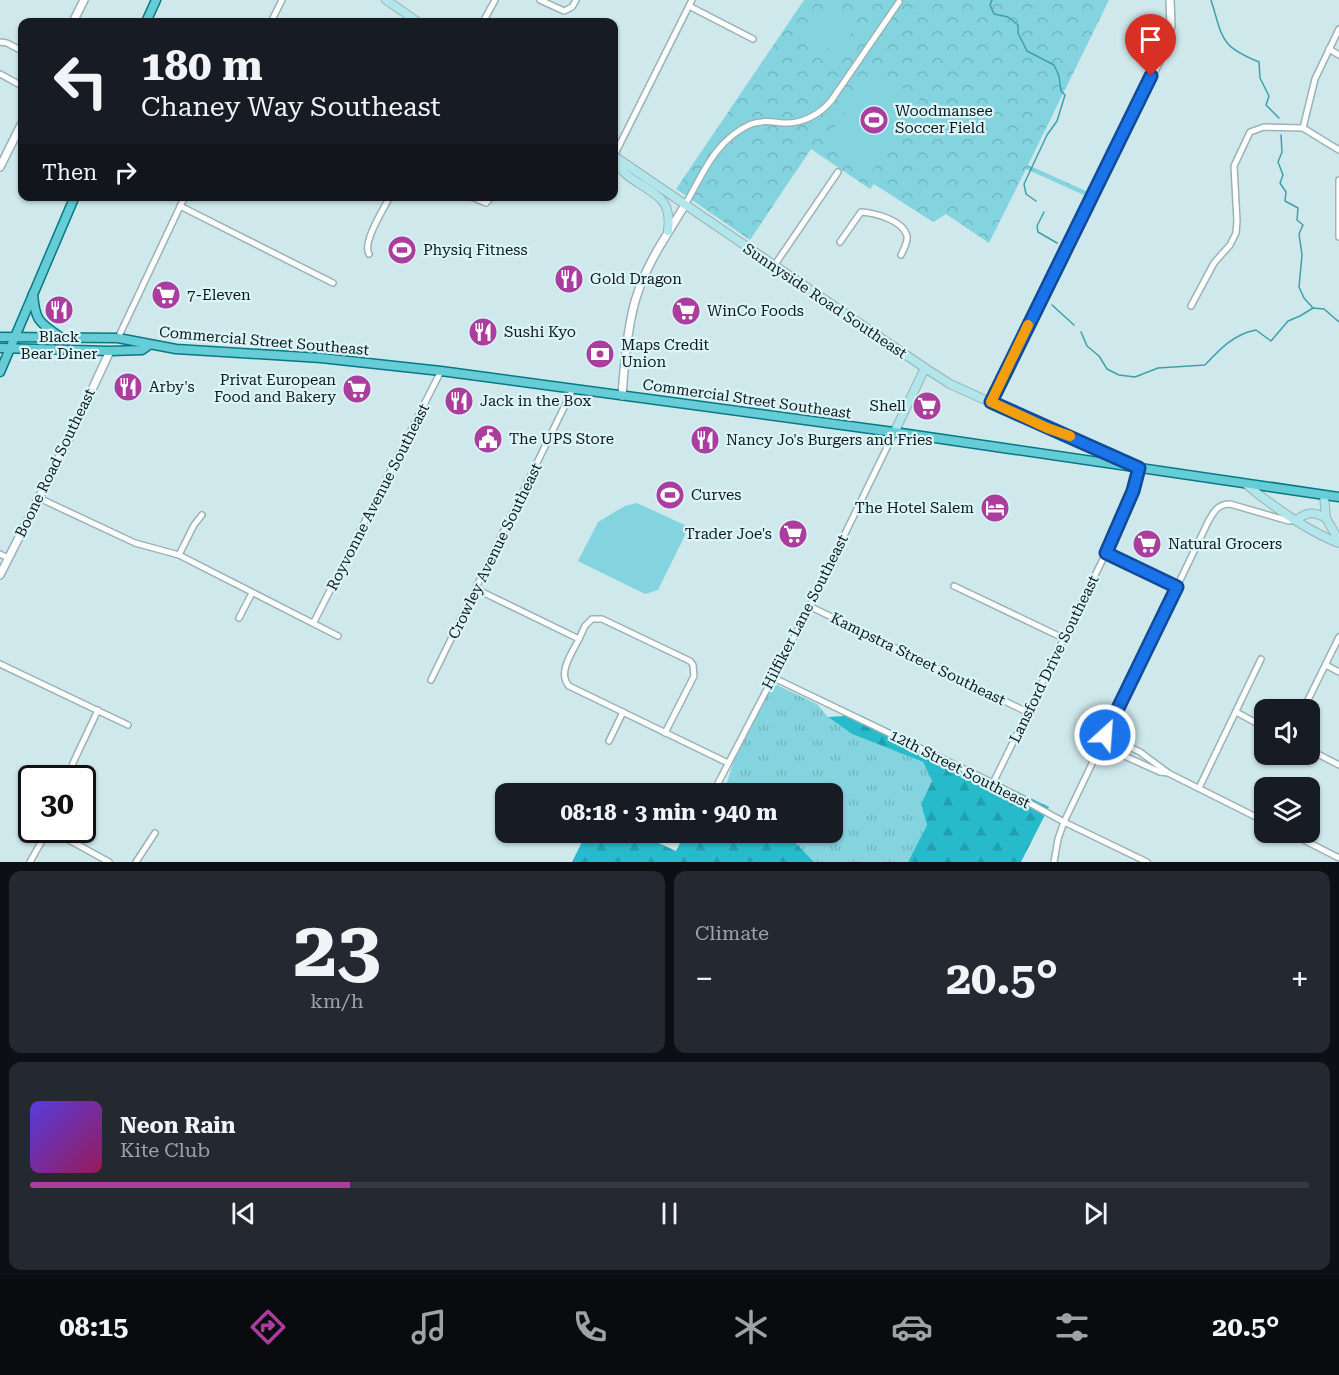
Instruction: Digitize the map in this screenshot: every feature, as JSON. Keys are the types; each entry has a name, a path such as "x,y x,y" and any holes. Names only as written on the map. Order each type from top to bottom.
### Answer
{"main road":[{"path":"148,18 156,0"},
{"path":"386,0 412,18"},
{"name":"Sunnyside Road Southeast","path":"618,159 925,368 951,384 1047,428"},
{"path":"618,163 625,174 666,203 670,215 668,231"},
{"path":"0,372 73,201"},
{"path":"33,294 40,323 59,336"},
{"name":"Commercial Street Southeast","path":"0,337 118,338 176,349 321,358 441,371 1339,497"},
{"name":"Commercial Street Southeast","path":"0,348 110,351 142,350 149,345"},
{"name":"Hilfiker Lane Southeast","path":"894,433 925,368"},
{"path":"1047,428 1056,430 1137,468"},
{"path":"1246,484 1297,520 1328,539 1339,542"},
{"path":"1324,495 1326,518 1339,542"},
{"path":"1297,520 1311,512 1326,518"}],"street":[{"path":"75,18 84,0"},
{"path":"273,18 282,0"},
{"path":"485,18 495,0"},
{"path":"540,0 567,11 576,0"},
{"path":"991,402 1162,55 1171,26 1170,0"},
{"path":"622,396 636,298 668,231 710,159 718,148 736,133 758,122 788,123 808,119 828,105 899,2"},
{"path":"618,148 690,3 753,39"},
{"path":"1303,128 1313,86 1339,29"},
{"path":"0,42 8,43 18,49"},
{"path":"1329,50 1339,55"},
{"path":"0,75 18,84"},
{"path":"1191,306 1215,263 1236,233 1234,166 1250,132 1264,126 1303,128 1339,150"},
{"path":"1,164 18,131"},
{"path":"774,266 838,172"},
{"path":"1339,180 1339,237"},
{"path":"118,338 182,201"},
{"path":"369,254 367,250 369,240 388,201"},
{"path":"180,206 333,283"},
{"path":"840,242 861,212 873,214 900,226 907,234 902,255"},
{"name":"Boone Road Southeast","path":"0,575 110,351"},
{"name":"Royvonne Avenue Southeast","path":"314,622 441,371"},
{"name":"Crowley Avenue Southeast","path":"431,680 573,389"},
{"name":"Hilfiker Lane Southeast","path":"718,783 810,606 894,433"},
{"name":"Lansford Drive Southeast","path":"993,783 1106,553 1133,491 1137,468"},
{"path":"39,498 135,543 179,555 338,636"},
{"path":"1054,862 1064,822 1208,522 1219,506 1230,504 1289,521 1297,520"},
{"path":"179,555 194,525 202,515"},
{"path":"1106,553 1177,587"},
{"path":"0,554 8,558"},
{"path":"954,586 1063,638"},
{"path":"476,589 579,639"},
{"path":"239,618 252,593"},
{"name":"Kampstra Street Southeast","path":"810,606 1028,712"},
{"path":"665,733 694,676 693,665 602,618 592,619 585,626 564,671 565,682 569,686 665,733 728,763"},
{"path":"1309,699 1339,637"},
{"path":"1199,788 1262,659"},
{"path":"0,663 128,725"},
{"path":"1326,665 1339,672"},
{"name":"12th Street Southeast","path":"772,678 993,783 1064,822 1147,862"},
{"path":"73,765 98,710"},
{"path":"609,741 623,712"},
{"path":"1236,712 1254,722"},
{"path":"1105,735 1140,752 1168,773 1254,816"},
{"path":"1100,745 1160,772 1168,773"},
{"path":"1320,755 1339,765"},
{"path":"136,862 155,833"},
{"path":"30,862 41,843"},
{"path":"73,843 109,862"},
{"path":"1308,843 1339,860"}],"green space":[{"path":"804,0 1109,0 1028,165 1086,191 1084,195 1026,169 989,243 946,214 933,222 874,184 870,189 811,149 750,240 676,189"},
{"path":"826,7 856,27 837,54 808,34"},
{"name":"Woodmansee Soccer Field","path":"875,69 920,100 873,170 827,139"},
{"path":"637,503 689,527 658,590 645,594 578,561 598,522 625,506"},
{"path":"777,685 817,704 828,717 852,734 923,762 932,781 921,804 927,825 908,862 814,862 796,843 843,843 843,783 727,783 734,760 771,687"},
{"path":"860,715 1049,807 1021,862 908,862 927,825 921,804 932,781 923,762 852,734 828,717"},
{"path":"582,843 659,843 676,851 680,843 796,843 814,862 572,862"}],"waterway":[{"path":"992,0 990,5 994,14 1008,17 1018,25 1018,33 1027,51 1054,65 1059,76 1061,91 1065,95 1057,121 1047,135 1024,184 1026,194 1036,201"},
{"path":"1211,0 1224,39 1236,51 1259,62 1260,78 1269,96 1266,105 1279,118"},
{"path":"1281,135 1282,152 1278,162 1283,175 1280,183 1286,192 1285,201 1298,208 1297,220 1303,225 1299,234 1302,255 1299,287 1304,298 1313,308"},
{"path":"1044,212 1037,226 1038,232 1057,243"},
{"path":"1052,305 1074,325"},
{"path":"1081,332 1087,346 1099,356 1107,369 1119,375 1135,377 1158,368 1205,365 1228,343 1248,332 1256,330 1271,341 1288,321 1313,308 1324,309 1339,322"}],"slow traffic":[{"path":"1028,325 991,402 1070,436"}],"place":[{"name":"Woodmansee Soccer Field","path":"874,120"},
{"name":"Physiq Fitness","path":"402,250"},
{"name":"Gold Dragon","path":"569,279"},
{"name":"7-Eleven","path":"166,295"},
{"name":"Black Bear Diner","path":"59,310"},
{"name":"WinCo Foods","path":"686,311"},
{"name":"Sushi Kyo","path":"483,332"},
{"name":"Maps Credit Union","path":"600,354"},
{"name":"Arby's","path":"128,387"},
{"name":"Privat European Food and Bakery","path":"357,389"},
{"name":"Jack in the Box","path":"459,401"},
{"name":"Shell","path":"927,406"},
{"name":"The UPS Store","path":"488,439"},
{"name":"Nancy Jo's Burgers and Fries","path":"705,440"},
{"name":"Curves","path":"670,495"},
{"name":"The Hotel Salem","path":"995,508"},
{"name":"Trader Joe's","path":"793,534"},
{"name":"Natural Grocers","path":"1147,544"}],"route":[{"path":"1105,735 1177,587 1106,553 1133,491 1139,468 991,402 1151,76"}]}
